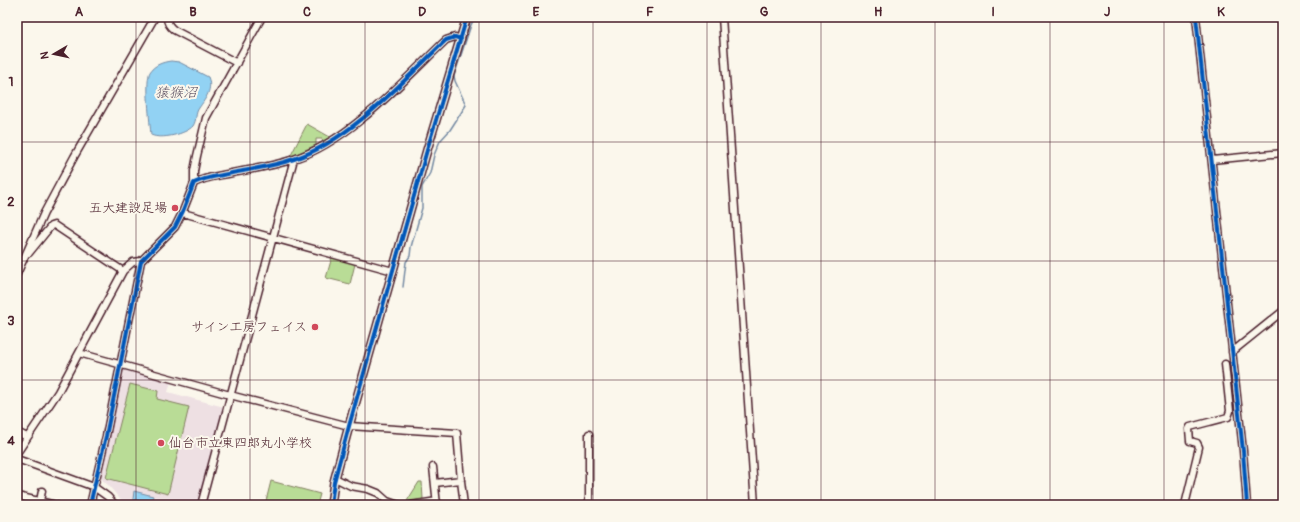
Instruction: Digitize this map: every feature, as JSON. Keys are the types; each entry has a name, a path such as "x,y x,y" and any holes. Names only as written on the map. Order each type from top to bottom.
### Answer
{"street":[{"path":"17,274 44,213 155,17"},
{"path":"166,17 169,26 174,30 237,63"},
{"path":"90,505 141,261 175,227 183,212 194,183 194,171 206,118 262,17"},
{"path":"331,505 335,478 349,426 467,17"},
{"path":"722,17 755,505"},
{"path":"1196,17 1243,451 1247,505"},
{"path":"194,183 209,178 294,159 320,147 353,125 446,40 455,37 461,39"},
{"path":"1212,160 1283,153"},
{"path":"201,505 294,159"},
{"path":"183,212 273,239 393,271"},
{"path":"26,254 30,252 51,226 54,225 123,271"},
{"path":"17,453 58,392 123,271 132,262 141,261"},
{"path":"1232,352 1283,312"},
{"path":"79,353 349,426 457,433 464,505"},
{"path":"1185,505 1199,447 1197,443 1190,441 1189,429 1228,417 1229,415 1230,411 1225,364"},
{"path":"17,432 27,437"},
{"path":"589,434 589,505"},
{"path":"17,459 94,487 108,497 115,505"},
{"path":"412,505 437,503 433,467"},
{"path":"335,478 351,486 368,489 378,493 387,501 399,505"},
{"path":"435,483 461,480"},
{"path":"40,501 42,491"},
{"path":"17,496 56,505"}],"shaded area":[{"name":"仙台市立東四郎丸小学校","path":"122,368 171,382 168,392 224,407 198,505 125,505 100,478"}],"green space":[{"path":"307,124 330,137 323,141 322,139 316,139 316,145 290,157"},
{"path":"332,257 355,264 350,284 326,278"},
{"path":"130,384 158,391 157,399 189,407 168,494 106,478"},
{"path":"271,481 320,494 317,505 280,505 266,501"},
{"path":"419,482 422,482 423,499 407,501"}],"water":[{"name":"猿猴沼","path":"171,61 179,62 208,77 210,86 206,97 196,114 193,126 190,129 179,134 161,137 155,136 151,135 148,102 150,72 156,66"},
{"path":"134,491 153,496 151,504 133,499"}],"waterway":[{"path":"403,287 406,262 410,256 411,247 422,208 422,187 430,173 434,155 440,141 450,130 466,105 454,76 475,17"}],"cycle path":[{"path":"331,505 334,482 349,426 427,150 467,17"},
{"path":"1196,17 1243,451 1247,505"},
{"path":"90,505 106,436 141,261 175,227 194,183 203,179 279,164 315,150 356,124 375,108 446,40 455,37 461,39"}],"place":[{"name":"五大建設足場","path":"175,208"},
{"name":"サイン工房フェイス","path":"315,327"},
{"name":"仙台市立東四郎丸小学校","path":"161,443"}]}
